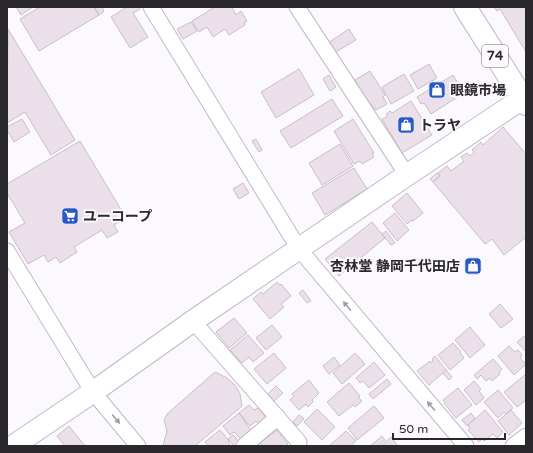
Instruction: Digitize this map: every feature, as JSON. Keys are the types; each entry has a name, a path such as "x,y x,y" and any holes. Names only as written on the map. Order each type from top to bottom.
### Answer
{"main road":[{"name":"74","path":"465,7 524,101"}],"street":[{"path":"151,7 299,249 466,446"},
{"path":"297,7 407,175"},
{"path":"13,446 407,175 524,101"},
{"path":"7,251 93,392 138,446"},
{"path":"193,321 299,442"},
{"path":"244,446 278,417"},
{"path":"513,446 526,436"}],"building":[{"path":"16,7 33,7 21,15"},
{"path":"40,7 94,7 99,15 39,51 20,19"},
{"path":"94,7 102,7 104,11 99,15"},
{"path":"127,7 139,7 140,9 133,13 148,37 130,48 111,17"},
{"path":"215,7 232,7 236,15 241,11 247,21 244,23 245,25 229,35 225,29 213,37 207,27 199,32 192,21"},
{"path":"494,7 526,7 526,52 500,9 497,11"},
{"path":"191,22 197,31 183,39 177,29"},
{"path":"8,29 75,140 51,155 25,112 7,123"},
{"path":"349,29 356,40 334,53 328,43"},
{"path":"429,64 437,78 418,89 410,75"},
{"path":"299,69 314,95 276,118 261,92"},
{"path":"370,71 385,95 383,97 387,104 376,110 371,104 369,105 355,80"},
{"path":"404,74 414,91 391,104 382,87"},
{"path":"329,75 336,87 330,91 323,79"},
{"path":"453,75 464,93 431,114 424,103 421,104 417,97"},
{"path":"332,99 343,116 291,148 280,131"},
{"path":"411,101 432,135 402,153 382,119 388,116 386,114 390,111 392,113"},
{"path":"22,119 30,132 14,142 7,130 7,127"},
{"path":"353,119 374,153 372,154 374,157 362,164 360,161 354,164 334,131"},
{"path":"503,127 526,154 526,237 504,255 492,239 485,244 433,182 440,176 438,173 447,166 451,171 464,161 461,157 467,153 470,156 474,152 472,150 481,142 483,145"},
{"path":"256,139 262,150 259,152 252,141"},
{"path":"80,141 126,218 114,225 118,232 107,238 102,230 74,247 77,252 60,263 56,257 48,262 44,255 28,264 9,232 25,223 7,193 7,184"},
{"path":"340,144 353,166 322,185 309,163"},
{"path":"354,168 367,189 325,215 312,193"},
{"path":"437,173 440,176 433,182 430,179"},
{"path":"243,183 249,193 239,199 233,189"},
{"path":"407,193 423,213 407,224 392,206"},
{"path":"395,213 409,230 397,241 383,223"},
{"path":"372,222 385,238 339,276 325,259"},
{"path":"386,231 395,243 391,245 382,234"},
{"path":"277,282 280,285 281,284 291,296 281,304 284,307 270,319 253,299 261,292 263,294"},
{"path":"303,290 311,301 307,303 299,293"},
{"path":"500,304 513,319 501,328 489,314"},
{"path":"234,318 247,333 229,348 216,332"},
{"path":"272,325 282,337 266,350 256,338"},
{"path":"470,327 485,345 470,358 455,340"},
{"path":"248,335 264,353 253,362 249,357 242,363 230,350"},
{"path":"526,335 526,352 517,342"},
{"path":"453,343 464,358 450,370 438,355"},
{"path":"509,346 515,352 518,350 522,355 520,358 526,364 514,375 498,356"},
{"path":"274,353 286,368 267,384 254,369"},
{"path":"355,353 365,364 342,384 333,373"},
{"path":"435,356 446,370 429,385 417,371 430,361 431,363"},
{"path":"334,357 340,365 329,374 323,366"},
{"path":"493,359 502,369 499,372 500,374 492,381 490,378 486,381 481,375 477,379 474,375"},
{"path":"374,362 385,375 369,388 363,381 360,383 356,378"},
{"path":"446,370 452,377 449,380 443,373"},
{"path":"215,372 227,378 235,385 240,394 242,406 195,446 163,446 167,431 164,420 167,414"},
{"path":"526,374 526,400 517,407 504,392"},
{"path":"387,379 391,384 373,399 369,394"},
{"path":"309,380 319,393 308,407 306,404 299,410 290,400 294,396 292,394"},
{"path":"474,381 481,389 479,391 484,398 476,405 464,390"},
{"path":"349,383 360,396 358,397 362,401 355,407 353,405 339,416 327,402"},
{"path":"276,386 283,393 274,401 268,394"},
{"path":"458,388 472,405 456,418 443,400"},
{"path":"498,390 513,408 506,414 504,412 498,418 484,402"},
{"path":"249,405 254,410 258,408 266,417 264,418 267,421 261,426 256,421 250,426 239,413"},
{"path":"374,406 384,418 357,440 348,428"},
{"path":"317,409 335,427 322,440 304,422"},
{"path":"485,410 503,432 497,438 493,434 484,441 482,439 479,442 468,430 470,428 468,425"},
{"path":"511,410 522,423 509,435 498,421"},
{"path":"239,413 252,432 243,441 234,432 230,435 223,426"},
{"path":"471,413 475,418 467,426 462,420"},
{"path":"299,415 304,419 297,426 293,422"},
{"path":"69,426 85,446 65,446 57,436"},
{"path":"220,430 230,444 227,446 208,446 205,442"},
{"path":"277,430 288,444 285,446 263,446 260,443"},
{"path":"346,431 356,441 350,446 329,446"},
{"path":"233,435 241,444 238,446 234,446 228,439"},
{"path":"382,436 385,440 378,446 370,446"},
{"path":"391,437 398,446 381,446"}],"place":[{"name":"眼鏡市場","path":"437,90"},
{"name":"トラヤ","path":"406,125"},
{"name":"ユーコープ","path":"70,216"},
{"name":"杏林堂 静岡千代田店","path":"473,266"}]}
